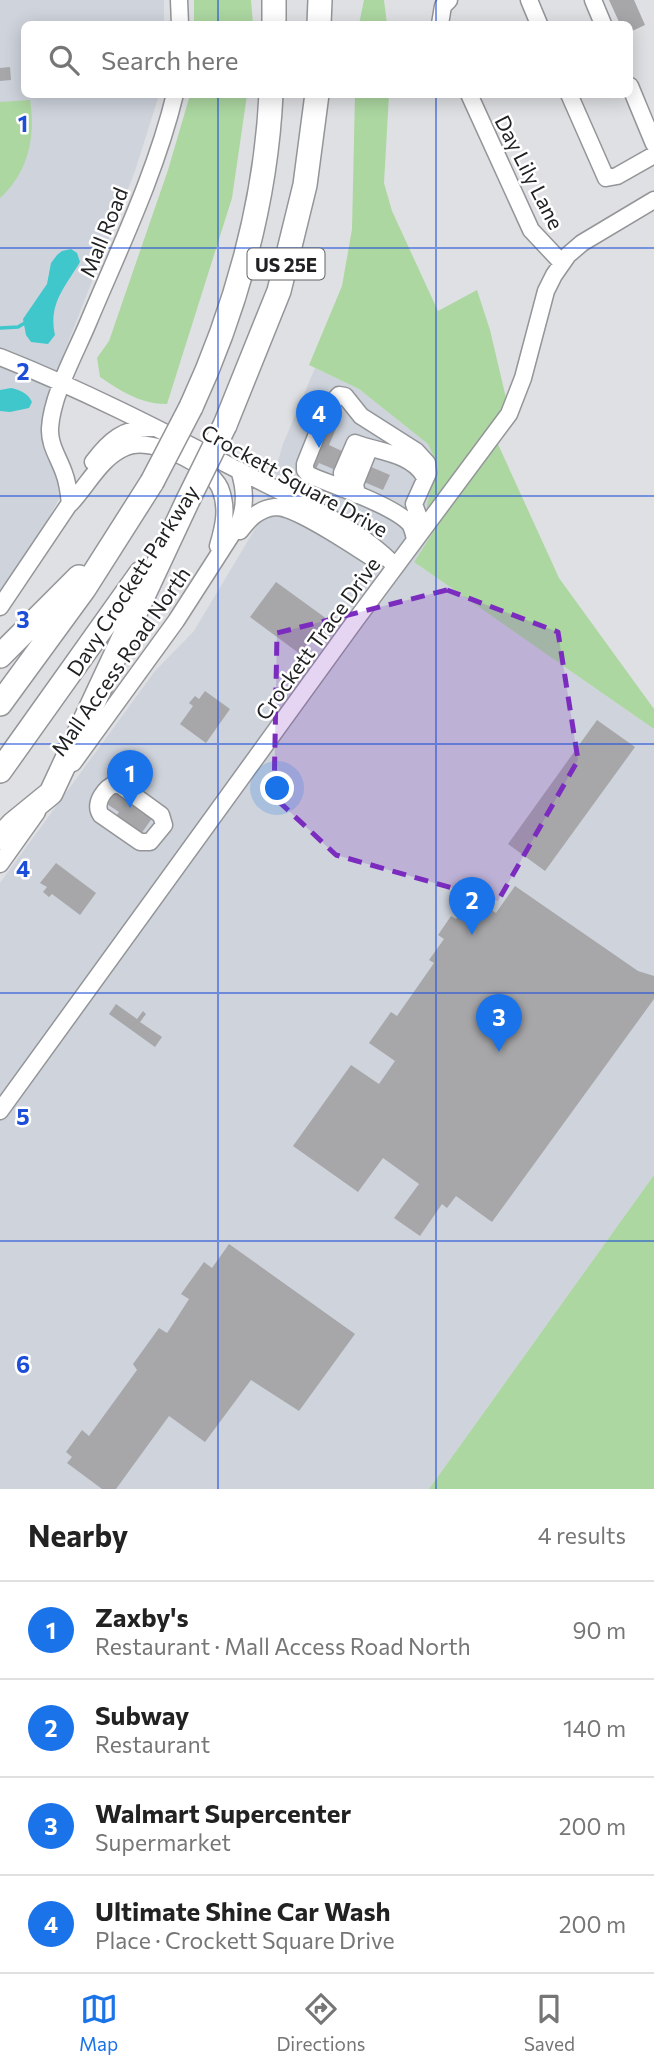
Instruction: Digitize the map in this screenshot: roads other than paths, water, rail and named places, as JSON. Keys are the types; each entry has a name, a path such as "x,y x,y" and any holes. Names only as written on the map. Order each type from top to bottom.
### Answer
{"highway":[{"path":"274,0 274,21"},
{"path":"319,21 320,0"},
{"name":"Davy Crockett Parkway","path":"0,704 118,538 152,482 191,407 226,318 250,235 262,180 271,98"},
{"name":"Davy Crockett Parkway","path":"0,771 138,578 188,500 225,425 279,291 305,185 316,98"},
{"path":"0,838 51,793 188,500"},
{"path":"0,656 118,538"}],"street":[{"path":"179,0 180,21"},
{"path":"440,21 443,6 449,0"},
{"path":"528,0 538,21"},
{"path":"593,0 602,21"},
{"path":"633,95 654,144"},
{"name":"Mall Road","path":"70,504 64,474 52,445 52,416 63,382 127,230 174,98"},
{"name":"Day Lily Lane","path":"471,98 531,230 562,263"},
{"path":"571,98 606,178 617,176 654,155"},
{"name":"Crockett Trace Drive","path":"0,1111 514,406 546,291 562,263 582,243 654,200"},
{"name":"Crockett Square Drive","path":"0,357 63,382 239,470 363,539 383,553 395,566"},
{"path":"339,395 345,396 361,416 416,451 427,463 428,473 414,504 419,534 404,519 309,475 305,470 327,409 339,395"},
{"path":"0,607 70,504 89,467 106,444 131,429 154,428"},
{"path":"350,492 342,473 355,443 411,461 420,468 425,478"},
{"path":"70,504 86,487 98,468 123,448 138,444 159,446 168,450 207,472 215,480 222,496 224,525 209,571"},
{"name":"Mall Access Road North","path":"0,864 141,671 209,571 242,515 244,489 239,470"},
{"name":"Crockett Square Drive","path":"209,571 252,517 258,512 279,507 327,530 377,561 395,566"}],"water":[{"path":"71,249 77,253 80,262 59,296 54,314 55,335 48,344 31,342 26,335 23,319 47,284 51,263 62,251"},
{"path":"11,388 28,396 32,402 29,408 0,411 0,390"}],"waterway":[{"path":"0,328 18,327 28,321"}],"place":[{"name":"Ultimate Shine Car Wash","path":"319,448"},
{"name":"Zaxby's","path":"130,808"},
{"name":"Subway","path":"472,935"},
{"name":"Walmart Supercenter","path":"499,1052"}]}
